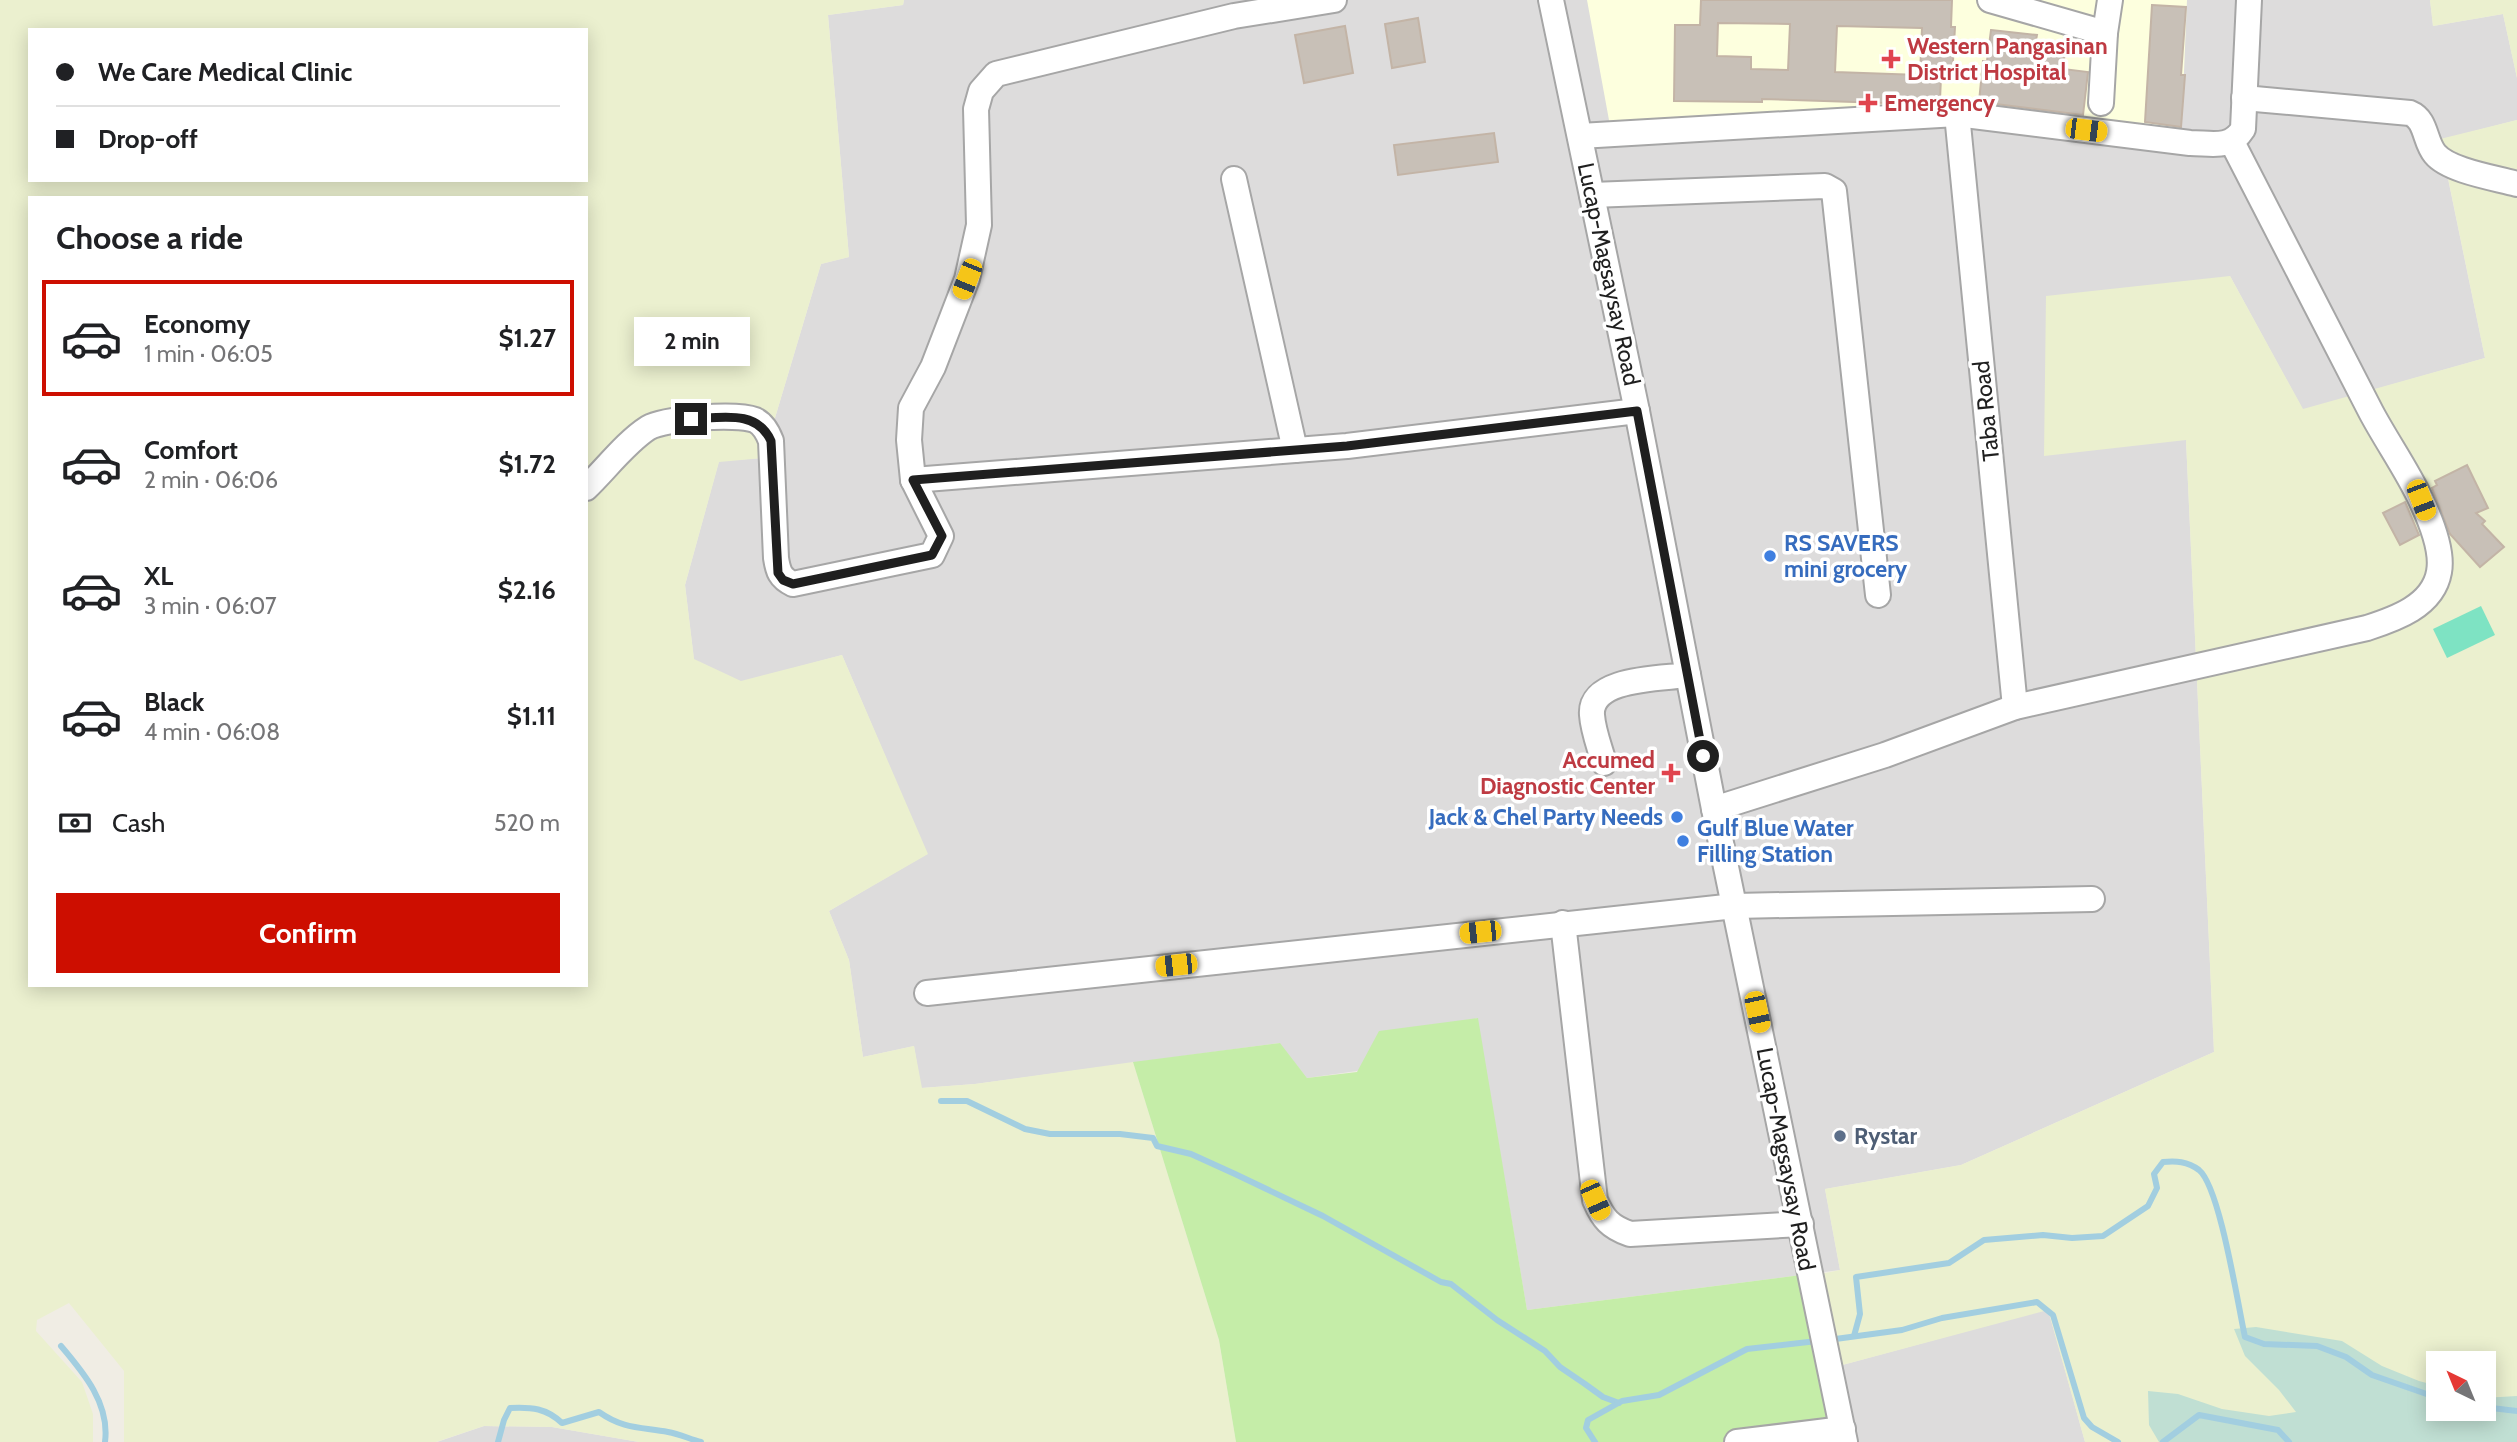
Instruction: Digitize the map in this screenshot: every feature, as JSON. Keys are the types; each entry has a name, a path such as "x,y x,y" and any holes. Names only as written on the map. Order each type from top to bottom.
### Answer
{"street":[{"path":"588,486 649,428 670,420 733,418 756,421 766,429 771,441 778,573 783,580 793,584 932,555 942,536 913,480 909,440 911,408 933,367 967,279 979,225 976,109 981,91 996,74 1234,16 1334,0"},
{"name":"Lucap-Magsaysay Road","path":"1551,0 1637,411 1714,809 1801,1224 1807,1268 1844,1435"},
{"path":"1990,0 2105,33"},
{"path":"2101,103 2105,33 2110,0"},
{"path":"1580,136 1957,114 2190,143 2232,142 2243,129 2249,0"},
{"path":"2244,98 2410,113 2419,118 2431,148 2439,158 2459,167 2517,184"},
{"name":"Taba Road","path":"1957,114 2015,707"},
{"path":"1714,809 1885,755 2015,707 2367,628 2392,620 2414,608 2432,591 2440,571 2436,539 2421,500 2373,415 2232,142"},
{"path":"1234,178 1295,450"},
{"path":"1592,195 1825,186 1834,191 1878,595"},
{"path":"913,480 1295,450 1637,411"},
{"path":"1604,763 1592,716 1593,706 1600,693 1618,684 1688,675"},
{"path":"927,993 1735,906 2092,900"},
{"path":"1563,923 1595,1200 1604,1220 1614,1228 1630,1234 1801,1224"},
{"path":"1737,1442 1844,1435"}],"shaded area":[{"path":"0,0 904,0 903,5 828,15 849,257 821,264 763,458 719,462 685,585 694,659 741,681 842,655 928,854 829,911 849,960 863,1057 914,1046 922,1088 975,1084 1133,1062 1219,1340 1236,1442 639,1442 552,1427 484,1426 436,1442 124,1442 124,1371 69,1303 37,1320 36,1331 82,1382 93,1414 93,1442 0,1442"},
{"path":"904,0 2430,0 2433,26 2503,14 2517,78 2517,120 2440,140 2485,358 2303,410 2230,276 2186,440 2214,1052 1961,1165 1825,1189 1840,1270 1527,1310 1477,1018 1357,1071 1307,1078 1279,1043 975,1084 921,1088 914,1046 863,1057 849,960 829,911 927,854 842,655 741,682 694,660 685,585 719,461 763,458 821,264 849,257 828,15 903,5"},
{"name":"Western Pangasinan District Hospital","path":"1587,0 2187,0 2181,143 1963,119 1613,142"},
{"path":"2430,0 2517,0 2517,78 2503,14 2433,26"},
{"path":"2517,120 2517,1442 2085,1442 2048,1310 1835,1367 1816,1275 1840,1270 1825,1189 1961,1165 2214,1052 2186,440 2044,456 2046,296 2230,276 2303,409 2485,358 2440,139"},
{"path":"2048,1309 2085,1442 1825,1442 1835,1367"},
{"path":"2256,1327 2342,1341 2382,1366 2426,1383 2426,1421 2496,1421 2496,1397 2517,1396 2517,1442 2159,1442 2149,1425 2148,1391 2178,1394 2222,1409 2269,1416 2296,1412 2279,1390 2245,1356 2234,1329"},
{"path":"484,1426 552,1427 639,1442 437,1442"}],"green space":[{"path":"2481,606 2495,635 2447,658 2433,629"},
{"path":"1478,1018 1527,1310 1801,1275 1829,1434 1759,1442 1236,1442 1219,1340 1133,1062 1280,1043 1307,1078 1357,1072 1379,1031"}],"building":[{"path":"1701,0 1952,0 1951,27 1955,27 1952,78 1941,77 1940,100 1885,103 1762,99 1762,102 1674,101 1675,25 1700,25","holes":["1718,23 1790,24 1788,70 1751,69 1751,57 1717,56","1837,26 1922,28 1920,75 1835,72"]},
{"path":"2152,5 2186,7 2181,75 2185,75 2181,127 2145,122"},
{"path":"1418,18 1425,62 1392,68 1385,24"},
{"path":"1345,26 1353,73 1304,83 1295,35"},
{"path":"1991,30 2037,35 2036,40 2066,42 2063,69 2088,72 2083,115 1979,102 1983,61 1987,61"},
{"path":"1494,133 1498,162 1398,175 1394,145"},
{"path":"2467,465 2488,508 2476,513 2485,521 2482,524 2504,547 2480,567 2450,534 2432,488 2437,485 2435,481"},
{"path":"2405,502 2419,535 2400,545 2383,513"}],"waterway":[{"path":"941,1101 967,1101 1025,1129 1050,1134 1120,1134 1153,1138 1157,1146 1191,1154 1323,1216 1441,1282 1451,1284 1497,1320 1545,1351 1560,1367 1603,1397 1619,1403"},
{"path":"1854,1336 1860,1314 1856,1277 1949,1263 1984,1240 2043,1235 2072,1238 2103,1236 2148,1206 2157,1188 2154,1174 2163,1162 2177,1162 2199,1170 2214,1199 2245,1337 2264,1344 2317,1346 2346,1357 2372,1375 2426,1394"},
{"path":"1828,1340 1902,1330 1942,1318 2037,1302 2053,1315 2084,1418 2092,1427 2118,1442"},
{"path":"1595,1442 1586,1428 1588,1420 1622,1401 1659,1395 1747,1349 1817,1341"},
{"path":"61,1346 94,1390 103,1415 105,1442"},
{"path":"498,1442 510,1408 544,1411 562,1423 599,1412 624,1424 672,1433 701,1442"},
{"path":"2496,1409 2517,1411"},
{"path":"2163,1442 2199,1415 2278,1430 2289,1442"}],"place":[{"name":"Western Pangasinan District Hospital","path":"1891,59"},
{"name":"Emergency","path":"1868,103"},
{"name":"RS SAVERS mini grocery","path":"1770,556"},
{"name":"Accumed Diagnostic Center","path":"1671,773"},
{"name":"Jack & Chel Party Needs","path":"1677,817"},
{"name":"Gulf Blue Water Filling Station","path":"1683,841"},
{"name":"Rystar","path":"1840,1136"}],"route":[{"path":"691,419 733,418 756,421 766,429 771,441 778,573 783,580 793,584 932,555 942,536 913,480 1347,446 1637,411 1703,756"}]}
